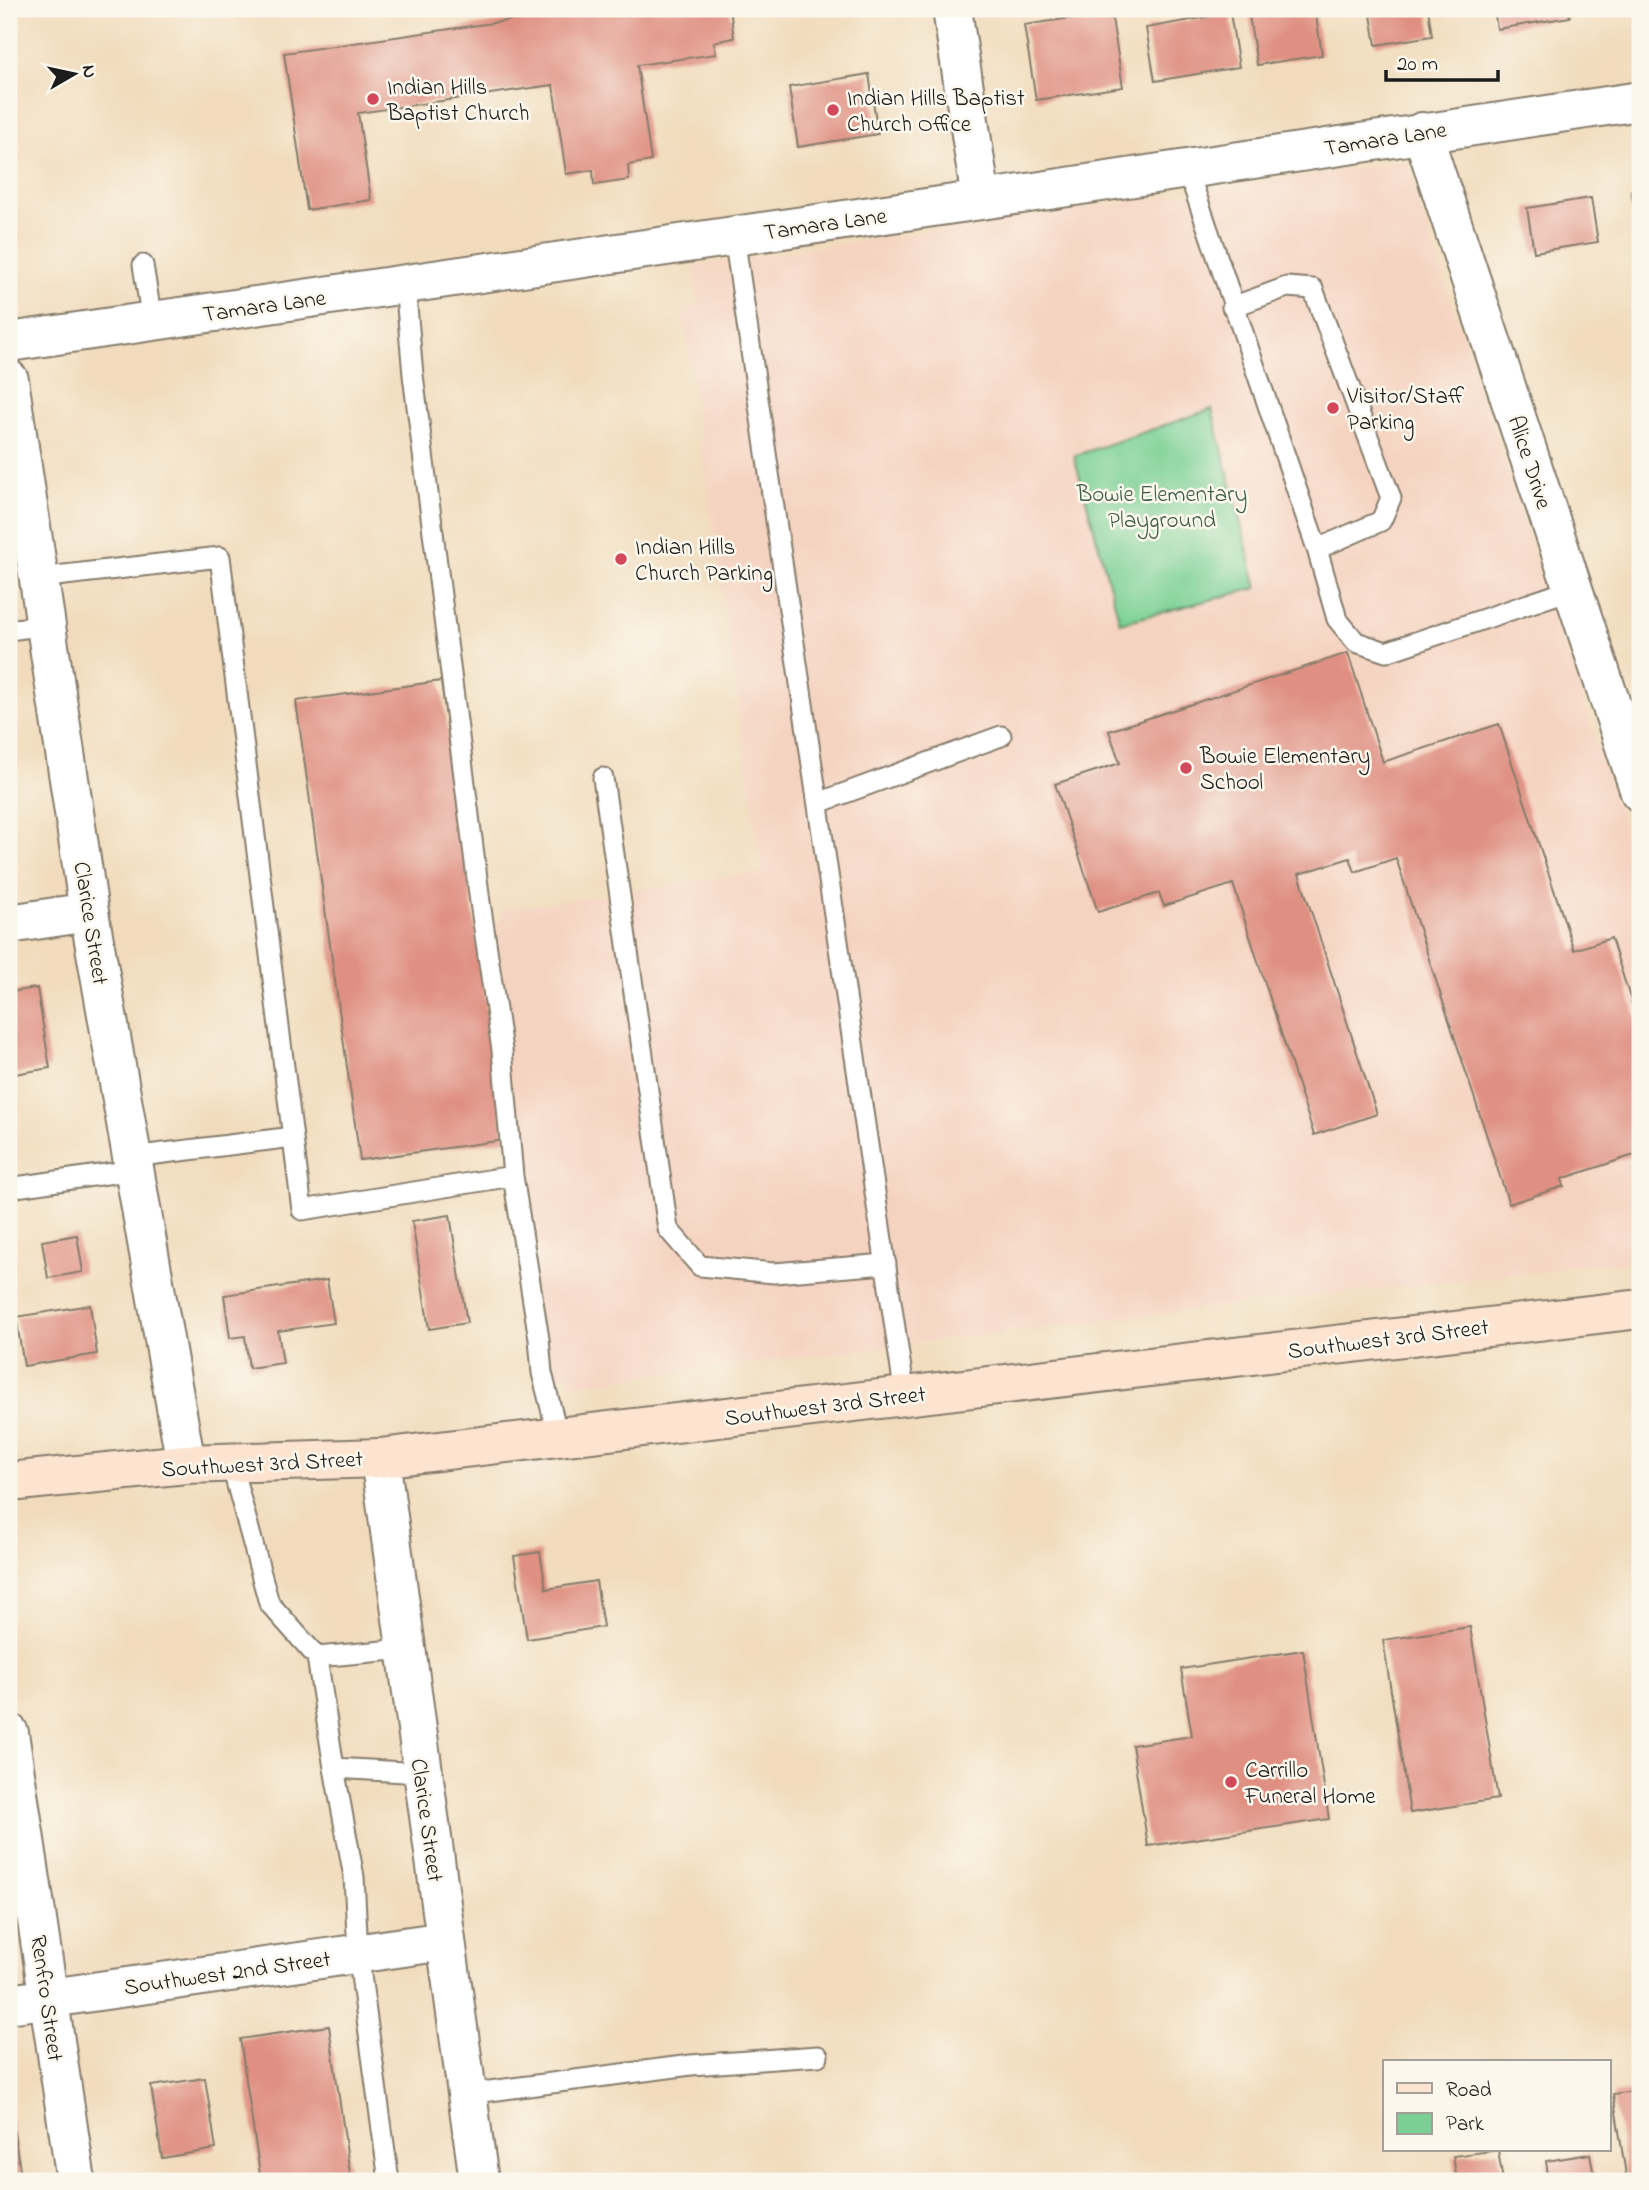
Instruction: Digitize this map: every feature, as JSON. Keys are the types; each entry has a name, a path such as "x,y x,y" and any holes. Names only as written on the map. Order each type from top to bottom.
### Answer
{"street":[{"path":"952,9 981,200"},
{"name":"Tamara Lane","path":"9,342 1640,101"},
{"name":"Alice Drive","path":"1422,132 1573,589 1628,718 1640,792"},
{"name":"Clarice Street","path":"9,380 89,912 186,1464"},
{"path":"9,924 89,912"},
{"name":"Southwest 3rd Street","path":"9,1482 186,1464 380,1458 1640,1309"},
{"name":"Clarice Street","path":"380,1458 479,2181"},
{"name":"Renfro Street","path":"9,1732 76,2181"},
{"name":"Southwest 2nd Street","path":"9,2004 445,1941"}],"lane":[{"path":"1186,168 1317,549 1336,619 1356,642 1386,652 1573,589"},
{"path":"734,236 905,1396"},
{"path":"143,265 152,321"},
{"path":"405,284 413,375 502,1050 513,1175 542,1373 558,1437"},
{"path":"1232,307 1287,287 1313,289 1391,498 1381,521 1317,549"},
{"path":"39,578 220,557 302,1210 513,1175"},
{"path":"9,630 46,625"},
{"path":"818,803 1001,736"},
{"path":"603,778 668,1229 700,1266 774,1273 886,1264"},
{"path":"9,1188 133,1163 293,1137"},
{"path":"231,1463 269,1603 317,1657 354,1877 358,1954 389,2181"},
{"path":"317,1657 405,1649"},
{"path":"334,1768 422,1773"},
{"path":"466,2094 691,2065 818,2056"}],"shaded area":[{"name":"Bowie Elementary School","path":"1405,161 1640,874 1640,1260 1199,1309 570,1385 568,1376 547,1379 485,925 502,922 501,910 762,872 682,309 699,306 693,266"}],"green space":[{"name":"Bowie Elementary Playground","path":"1212,409 1257,588 1120,623 1074,456"}],"building":[{"name":"Indian Hills Baptist Church","path":"589,9 730,9 734,38 714,42 716,54 637,65 651,161 628,165 629,180 594,185 593,170 566,174 553,85 358,113 371,200 307,210 284,53"},
{"path":"1248,9 1315,9 1322,55 1257,65"},
{"path":"1370,9 1428,9 1432,36 1376,45"},
{"path":"1494,9 1568,9 1570,17 1497,29"},
{"path":"1111,12 1123,87 1036,100 1024,25"},
{"path":"1230,13 1239,67 1155,81 1146,28"},
{"name":"Indian Hills Baptist Church Office","path":"869,74 878,134 798,147 789,87"},
{"path":"1640,188 1640,239 1639,239 1631,190"},
{"path":"1591,198 1598,242 1534,252 1527,208"},
{"path":"1348,653 1383,762 1499,724 1574,950 1611,938 1640,1029 1640,1153 1562,1179 1564,1186 1509,1204 1396,858 1355,872 1350,858 1299,874 1377,1114 1314,1135 1233,884 1164,906 1159,893 1098,912 1055,784 1120,763 1109,731"},
{"path":"441,681 505,1140 360,1160 296,701"},
{"path":"37,988 50,1068 9,1075 9,992"},
{"path":"450,1215 467,1323 429,1329 412,1221"},
{"path":"77,1235 83,1272 48,1278 42,1241"},
{"path":"327,1280 334,1323 278,1331 283,1363 249,1368 245,1336 230,1338 224,1295"},
{"path":"90,1305 97,1354 24,1366 16,1317"},
{"path":"540,1552 546,1589 596,1581 603,1627 527,1639 514,1556"},
{"path":"1470,1627 1498,1799 1410,1813 1383,1640"},
{"name":"Carrillo Funeral Home","path":"1303,1650 1329,1819 1148,1846 1132,1745 1192,1736 1181,1669"},
{"path":"329,2026 351,2181 261,2181 240,2039"},
{"path":"205,2078 216,2149 162,2158 151,2086"},
{"path":"1640,2090 1640,2181 1627,2181 1613,2094"},
{"path":"10,2109 22,2181 9,2181"},
{"path":"1498,2152 1503,2181 1457,2181 1453,2156"},
{"path":"1590,2154 1595,2181 1549,2181 1546,2161"}],"place":[{"name":"Indian Hills Baptist Church","path":"373,99"},
{"name":"Indian Hills Baptist Church Office","path":"833,110"},
{"name":"Visitor/Staff Parking","path":"1333,408"},
{"name":"Indian Hills Church Parking","path":"621,559"},
{"name":"Bowie Elementary School","path":"1186,768"},
{"name":"Carrillo Funeral Home","path":"1231,1782"}]}
